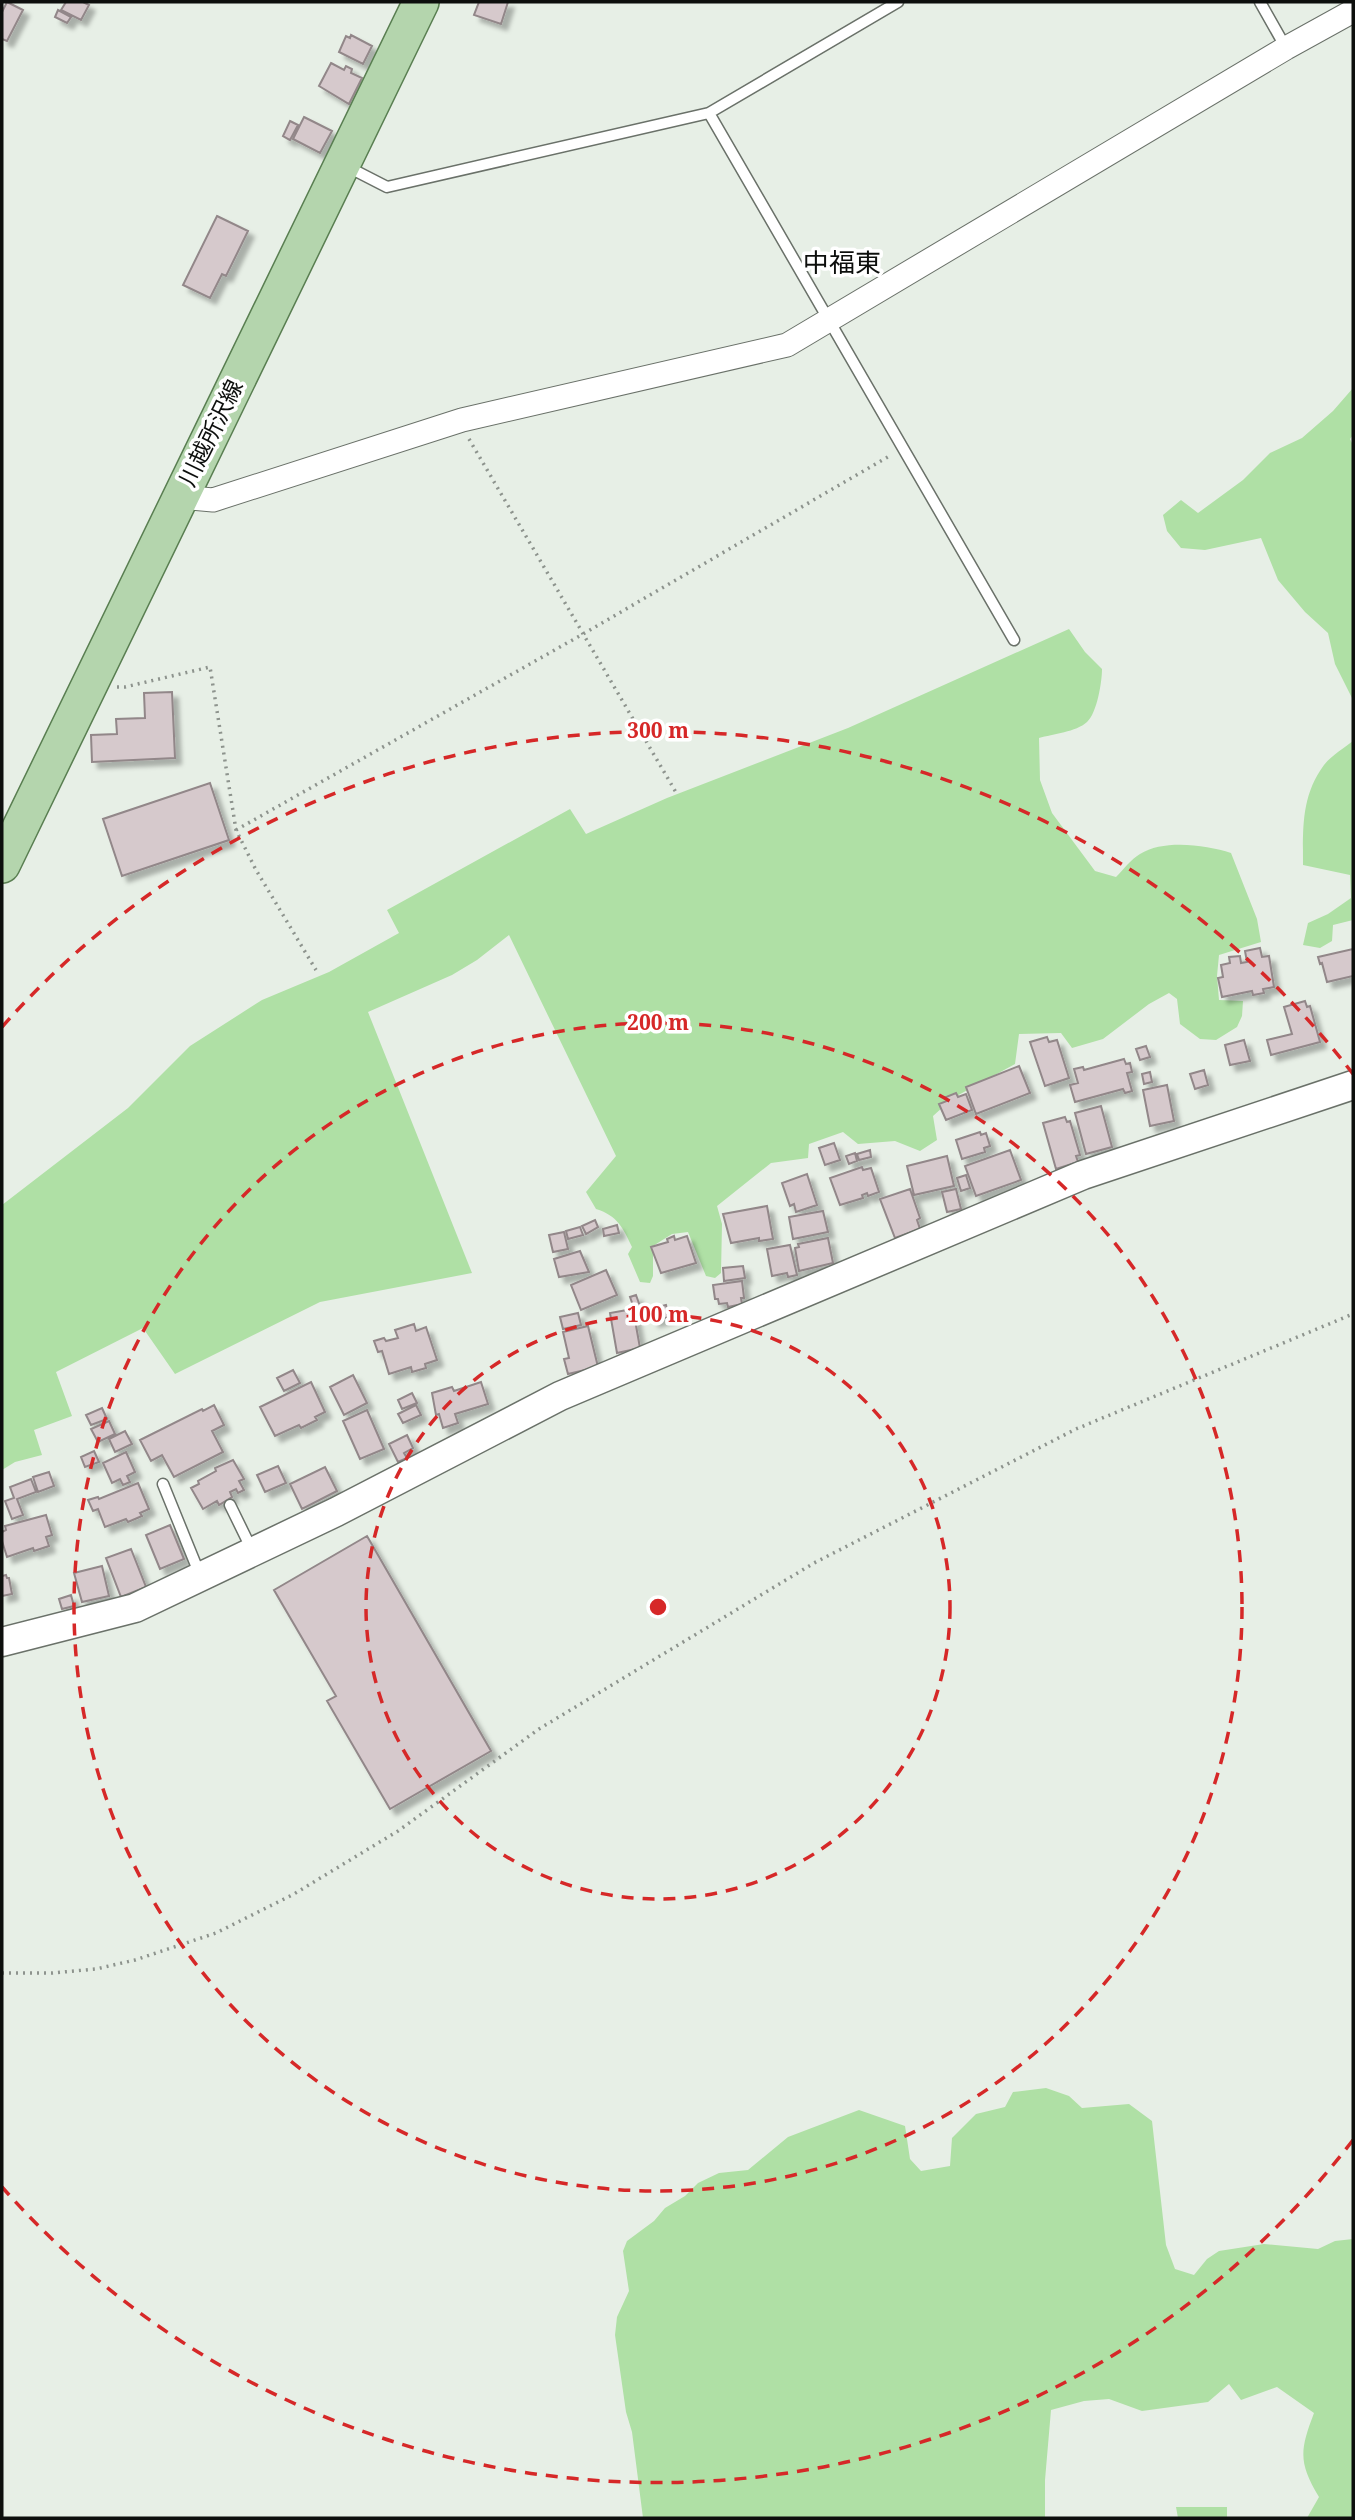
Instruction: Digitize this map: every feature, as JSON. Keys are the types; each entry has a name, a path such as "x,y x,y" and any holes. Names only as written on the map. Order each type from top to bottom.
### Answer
{"main road":[{"name":"川越所沢線","path":"2,865 421,2"}],"street":[{"path":"180,497 213,500 462,420 788,345 1286,48 1353,11"},
{"path":"2,1642 135,1608 253,1552 584,1386 1083,1175 1353,1086"}],"lane":[{"path":"343,164 387,187 709,113 898,2"},
{"path":"1260,2 1286,48"},
{"path":"709,113 1014,640"},
{"path":"163,1484 201,1577"},
{"path":"230,1505 253,1552"}],"path":[{"path":"462,420 466,433 677,794"},
{"path":"236,830 583,634 902,449"},
{"path":"90,683 125,687 210,667 236,830 256,870 316,971"},
{"path":"2,1973 52,1973 96,1969 135,1960 216,1933 293,1894 398,1831 539,1729 814,1563 1076,1429 1353,1314"}],"green space":[{"path":"1353,388 1353,435 1350,439 1353,445 1353,700 1335,664 1328,633 1305,612 1278,580 1261,538 1205,550 1181,548 1167,531 1163,515 1181,500 1198,513 1243,480 1270,453 1302,438 1333,411"},
{"path":"1069,629 1085,652 1102,669 1102,675 1096,705 1087,722 1071,730 1039,738 1040,780 1052,813 1095,871 1116,877 1137,856 1161,846 1198,846 1231,853 1257,919 1261,942 1219,955 1219,1000 1243,1001 1242,1016 1237,1027 1216,1040 1200,1039 1180,1024 1177,999 1169,993 1149,1004 1103,1039 1072,1048 1061,1033 1019,1034 1015,1064 953,1098 933,1116 937,1140 920,1151 895,1141 858,1144 843,1132 809,1144 808,1158 771,1163 717,1206 722,1224 721,1273 715,1278 706,1276 688,1232 672,1234 653,1246 653,1276 650,1283 640,1282 628,1254 632,1247 622,1228 610,1215 596,1209 586,1192 616,1156 509,935 452,975 368,1012 472,1273 320,1302 175,1374 143,1328 56,1372 72,1416 34,1430 42,1455 15,1462 2,1470 2,1205 128,1108 190,1046 262,1000 329,972 399,933 387,910 570,809 586,834 667,798 848,728"},
{"path":"1353,741 1353,920 1333,925 1332,941 1320,948 1303,945 1308,923 1328,914 1351,898 1350,875 1303,865 1303,839 1307,801 1316,777 1334,755"},
{"path":"1046,2088 1069,2096 1082,2108 1129,2104 1152,2121 1166,2245 1175,2269 1194,2275 1207,2259 1219,2251 1264,2244 1318,2249 1335,2241 1353,2239 1353,2518 1307,2518 1319,2497 1307,2474 1303,2456 1314,2413 1277,2387 1241,2400 1229,2384 1208,2402 1142,2411 1109,2399 1084,2401 1051,2410 1045,2480 1045,2518 643,2518 632,2432 626,2412 615,2335 617,2317 629,2291 623,2251 627,2241 698,2183 719,2173 748,2170 788,2137 859,2110 905,2126 910,2159 921,2171 950,2166 952,2138 976,2114 1005,2107 1013,2092"},
{"path":"1176,2507 1227,2507 1227,2518 1178,2518"}],"building":[{"path":"7,2 23,10 7,41 2,39 2,12"},
{"path":"66,2 83,2 89,5 81,20 61,10"},
{"path":"479,2 508,2 501,24 474,15"},
{"path":"58,10 71,17 67,23 55,17"},
{"path":"351,35 372,46 363,64 339,52 346,36 350,38"},
{"path":"331,63 344,70 346,66 352,69 351,73 362,78 349,104 319,86"},
{"path":"304,117 332,131 320,153 293,139"},
{"path":"290,121 298,125 290,140 283,136"},
{"path":"217,216 248,231 226,276 222,274 210,298 183,285"},
{"path":"172,692 175,758 92,762 91,735 117,734 116,719 145,718 144,693"},
{"path":"210,783 229,840 122,876 103,819"},
{"path":"1260,948 1262,957 1269,956 1274,987 1263,989 1264,993 1253,995 1252,991 1222,997 1218,978 1223,977 1221,965 1230,963 1229,957 1240,956 1241,963 1247,962 1245,951"},
{"path":"1353,949 1353,976 1327,982 1318,957"},
{"path":"1305,1001 1307,1007 1310,1006 1320,1042 1271,1055 1267,1040 1292,1034 1284,1007"},
{"path":"1047,1037 1049,1042 1057,1040 1069,1078 1045,1086 1030,1042"},
{"path":"1244,1040 1250,1061 1230,1065 1225,1045"},
{"path":"1146,1046 1150,1057 1140,1060 1136,1049"},
{"path":"1124,1059 1126,1064 1130,1063 1132,1072 1127,1073 1132,1091 1125,1093 1123,1089 1075,1102 1070,1085 1078,1083 1074,1069 1083,1067 1084,1070"},
{"path":"1019,1066 1030,1093 976,1114 966,1087"},
{"path":"1204,1070 1208,1085 1195,1089 1190,1074"},
{"path":"1150,1072 1152,1082 1144,1084 1142,1074"},
{"path":"1167,1085 1174,1121 1150,1126 1143,1090"},
{"path":"956,1093 958,1097 966,1094 972,1110 946,1120 939,1104"},
{"path":"1101,1106 1112,1147 1086,1154 1075,1113"},
{"path":"1065,1117 1067,1122 1070,1121 1080,1155 1076,1156 1078,1162 1056,1169 1043,1123"},
{"path":"980,1132 981,1135 986,1133 990,1146 984,1148 985,1152 962,1159 956,1140"},
{"path":"834,1143 840,1160 825,1165 819,1148"},
{"path":"870,1150 871,1157 859,1160 857,1154"},
{"path":"1010,1150 1021,1180 976,1196 965,1166"},
{"path":"855,1153 857,1161 849,1164 846,1156"},
{"path":"947,1156 954,1186 914,1195 907,1166"},
{"path":"862,1167 863,1170 871,1168 879,1192 868,1196 867,1193 862,1195 863,1198 840,1205 830,1178"},
{"path":"807,1174 817,1205 796,1212 794,1204 790,1206 782,1183"},
{"path":"966,1175 970,1188 961,1191 957,1178"},
{"path":"910,1189 920,1218 917,1220 920,1229 895,1238 880,1199"},
{"path":"956,1189 961,1209 947,1212 942,1192"},
{"path":"767,1206 773,1239 759,1241 759,1238 731,1243 723,1214"},
{"path":"823,1211 828,1232 793,1239 789,1217"},
{"path":"595,1220 598,1227 586,1234 582,1226"},
{"path":"617,1225 619,1233 604,1236 603,1229"},
{"path":"580,1227 583,1235 568,1239 566,1231"},
{"path":"564,1232 568,1249 553,1252 549,1235"},
{"path":"674,1236 675,1240 687,1236 696,1263 661,1273 651,1247 668,1242 667,1239"},
{"path":"828,1238 833,1263 799,1271 795,1248 799,1247 798,1244"},
{"path":"790,1245 797,1275 788,1277 787,1273 772,1276 767,1249"},
{"path":"580,1251 589,1272 559,1277 554,1259"},
{"path":"743,1266 745,1278 724,1281 723,1268"},
{"path":"606,1270 617,1295 581,1310 571,1285"},
{"path":"742,1281 742,1304 728,1307 727,1303 719,1304 718,1299 715,1299 713,1285"},
{"path":"636,1295 641,1309 635,1311 630,1297"},
{"path":"666,1305 669,1317 653,1321 650,1309"},
{"path":"633,1309 640,1348 617,1353 610,1313"},
{"path":"578,1313 581,1325 563,1329 560,1317"},
{"path":"414,1324 416,1331 426,1327 437,1360 425,1364 426,1368 412,1372 411,1367 389,1374 382,1351 378,1352 374,1341 398,1338 395,1330"},
{"path":"588,1326 598,1367 568,1374 564,1359 569,1358 563,1332"},
{"path":"293,1370 300,1383 284,1391 277,1378"},
{"path":"353,1375 367,1403 344,1415 330,1387"},
{"path":"311,1382 325,1412 315,1417 317,1420 301,1428 299,1425 275,1436 260,1407"},
{"path":"481,1382 488,1404 455,1414 458,1423 443,1428 439,1414 436,1415 432,1393 452,1387 454,1391"},
{"path":"412,1393 417,1403 402,1409 398,1400"},
{"path":"214,1405 224,1425 212,1431 223,1452 174,1477 162,1455 151,1461 140,1440"},
{"path":"416,1405 421,1415 403,1423 398,1414"},
{"path":"102,1408 107,1419 91,1425 86,1415"},
{"path":"367,1410 384,1449 360,1459 343,1421"},
{"path":"109,1421 115,1434 98,1442 91,1429"},
{"path":"125,1431 132,1444 115,1452 109,1439"},
{"path":"407,1435 413,1448 404,1453 407,1458 398,1462 389,1444"},
{"path":"94,1451 99,1462 85,1467 81,1457"},
{"path":"126,1452 135,1472 127,1476 130,1482 123,1485 120,1479 112,1483 103,1463"},
{"path":"233,1460 244,1479 239,1481 244,1490 238,1493 236,1489 230,1492 232,1497 219,1505 217,1501 203,1509 191,1488 216,1471 215,1468"},
{"path":"278,1466 286,1483 265,1492 257,1475"},
{"path":"325,1467 337,1491 302,1509 290,1484"},
{"path":"49,1472 54,1486 38,1492 33,1477"},
{"path":"31,1479 36,1492 17,1499 23,1515 12,1519 5,1501 14,1498 10,1487"},
{"path":"138,1483 149,1509 140,1513 142,1516 128,1522 126,1519 105,1527 98,1509 93,1511 88,1500 99,1499"},
{"path":"46,1515 52,1535 46,1537 49,1546 34,1551 33,1548 7,1557 2,1541 5,1526"},
{"path":"170,1525 184,1559 160,1569 146,1535"},
{"path":"367,1536 491,1751 390,1809 327,1701 336,1696 274,1590"},
{"path":"131,1549 146,1587 121,1597 106,1558"},
{"path":"102,1566 109,1596 82,1602 74,1573"},
{"path":"6,1575 12,1594 2,1596 2,1576"},
{"path":"71,1595 74,1606 62,1609 59,1599"}],"district":[{"name":"中福東","path":"842,263"}]}
